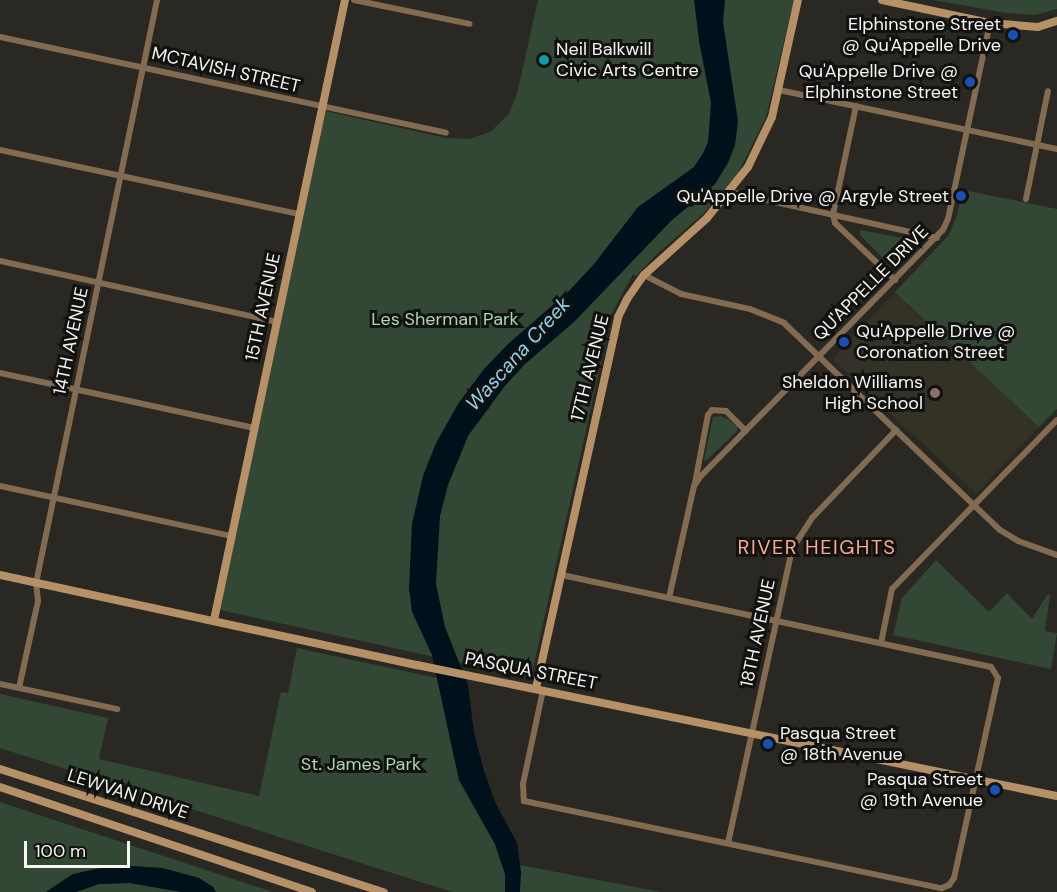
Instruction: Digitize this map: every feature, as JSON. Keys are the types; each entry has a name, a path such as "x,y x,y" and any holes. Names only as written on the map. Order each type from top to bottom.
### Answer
{"street":[{"name":"14TH AVENUE","path":"19,688 38,601 36,583 157,0"},
{"name":"15TH AVENUE","path":"214,620 345,0"},
{"path":"354,0 470,24"},
{"name":"17TH AVENUE","path":"728,843 524,801 523,784 561,575 612,335 627,299 644,275 707,218 748,167 761,141 779,90 798,0"},
{"path":"882,0 990,23 1038,27 1057,21"},
{"name":"QU'APPELLE DRIVE","path":"694,486 937,238 948,219 990,23"},
{"name":"MCTAVISH STREET","path":"0,37 446,133"},
{"path":"779,90 967,132 1057,149"},
{"path":"1026,199 1048,91"},
{"path":"856,106 833,214 835,223 895,280"},
{"path":"0,150 299,214"},
{"path":"730,192 937,238"},
{"path":"0,261 277,322"},
{"path":"644,275 681,294 772,316 784,323 999,530 1018,541 1057,555"},
{"path":"0,373 254,428"},
{"path":"669,598 708,415 712,410 726,411 746,431"},
{"path":"881,643 892,589 1057,420"},
{"name":"18TH AVENUE","path":"728,843 792,549 812,518 896,430"},
{"path":"0,486 231,536"},
{"name":"PASQUA STREET","path":"0,575 480,678 1057,796"},
{"path":"561,575 991,668 998,678 954,878 950,885 942,888 728,843"},
{"path":"0,684 117,709"},
{"name":"LEWVAN DRIVE","path":"0,769 384,892"},
{"name":"LEWVAN DRIVE","path":"0,787 312,892"}],"shaded area":[{"name":"Sheldon Williams High School","path":"895,292 1039,426 976,494 832,359"}],"green space":[{"name":"Les Sherman Park","path":"538,0 794,0 766,117 738,173 704,213 656,255 636,276 633,274 612,313 531,678 220,610 325,111 446,138 469,139 490,132 509,114 517,94"},
{"path":"933,0 1057,0 1057,9 1035,15 1007,13"},
{"path":"963,190 1057,209 1057,409 1039,427 895,292 949,235"},
{"path":"860,230 908,239 914,249 893,268 860,235"},
{"path":"720,416 738,427 737,431 706,461 704,460 713,417"},
{"path":"936,560 989,612 1007,593 1032,619 1047,595 1050,595 1045,631 1057,633 1051,669 893,635 902,598"},
{"name":"St. James Park","path":"297,648 437,678 459,780 495,844 505,874 505,892 452,892 0,748 0,694 108,718 99,759 259,796 281,692 288,693"},
{"path":"0,802 273,892 216,892 213,887 199,878 162,868 135,866 73,874 46,892 0,892"},
{"path":"520,865 661,892 520,892"},
{"path":"130,883 181,892 76,892 99,884"}],"water":[{"name":"Wascana Creek","path":"694,0 725,0 723,22 738,121 735,145 728,163 715,184 671,221 574,322 525,364 504,387 468,436 448,485 440,516 436,584 445,627 468,685 474,733 484,771 495,802 517,843 521,872 520,892 505,892 505,874 495,844 459,780 432,655 412,612 409,588 412,524 423,476 436,443 458,404 484,369 508,344 569,291 594,264 638,207 694,167 703,153 708,142 711,103"},
{"path":"114,865 162,868 199,878 213,887 216,892 181,892 130,883 99,884 76,892 46,892 73,874"}],"place":[{"name":"Elphinstone Street @ Qu'Appelle Drive","path":"1013,35"},
{"name":"Neil Balkwill Civic Arts Centre","path":"544,60"},
{"name":"Qu'Appelle Drive @ Elphinstone Street","path":"970,82"},
{"name":"Qu'Appelle Drive @ Argyle Street","path":"961,196"},
{"name":"Qu'Appelle Drive @ Coronation Street","path":"844,342"},
{"name":"Sheldon Williams High School","path":"935,393"},
{"name":"Pasqua Street @ 18th Avenue","path":"768,744"},
{"name":"Pasqua Street @ 19th Avenue","path":"995,790"}],"district":[{"name":"RIVER HEIGHTS","path":"817,547"}]}
